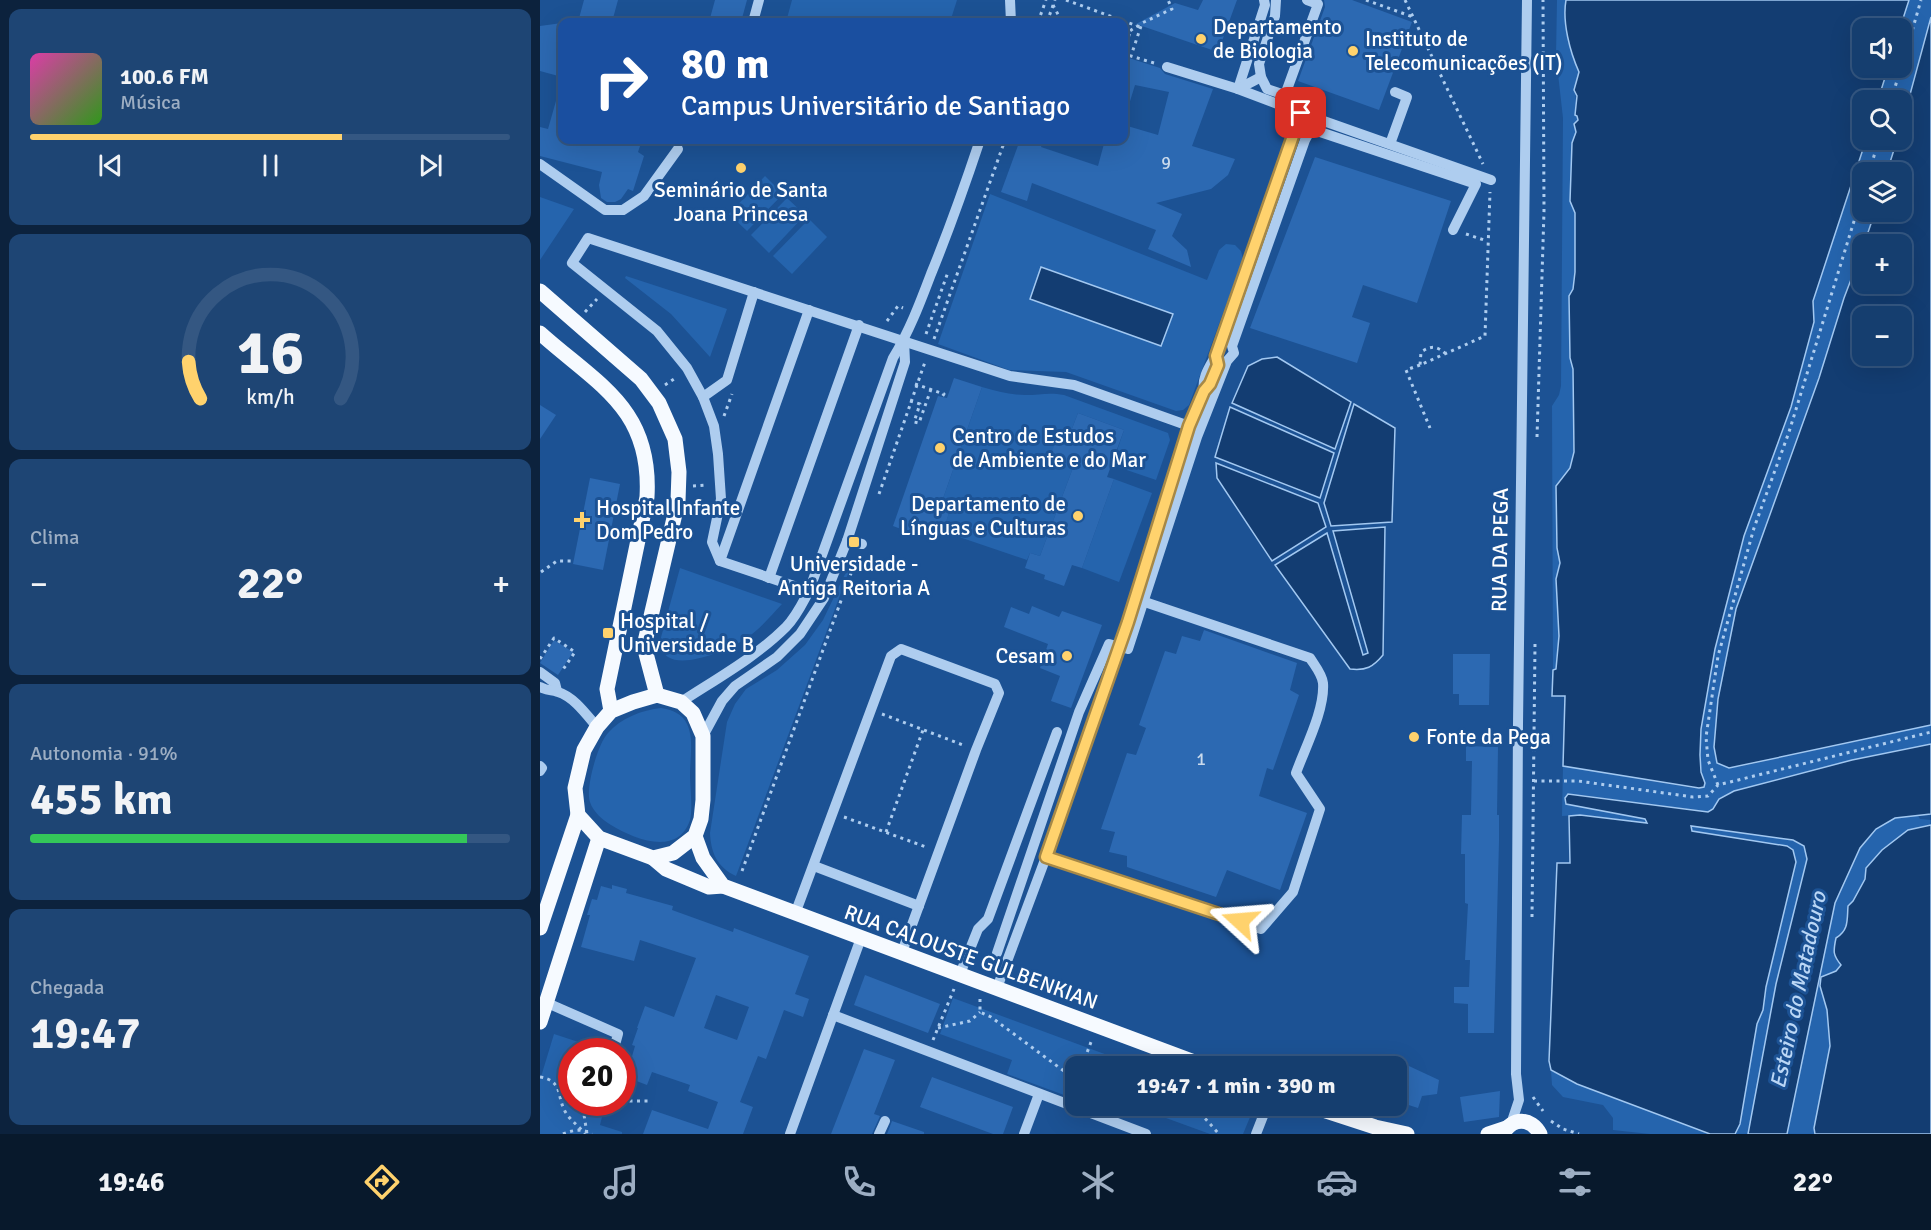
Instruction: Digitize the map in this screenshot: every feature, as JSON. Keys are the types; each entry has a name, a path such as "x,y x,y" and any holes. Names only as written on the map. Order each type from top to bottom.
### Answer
{"main road":[{"path":"540,291 641,379 659,403 675,439 679,472 678,501 651,608 644,646 657,695"},
{"path":"540,333 610,391 630,416 644,449 648,475 647,497 608,689 611,711"},
{"path":"540,928 578,815 574,788 584,750 597,727 611,711 657,695 681,702 693,713 703,736 703,800 701,819 695,836 673,853 653,858 600,838 578,815"},
{"path":"695,836 703,858 723,886"},
{"path":"540,1022 600,838"},
{"name":"RUA CALOUSTE GULBENKIAN","path":"653,858 666,869 709,887 723,886 1178,1056"},
{"path":"1341,1116 1407,1134"},
{"path":"1488,1134 1507,1129 1522,1121 1539,1131"}],"street":[{"path":"754,18 759,0"},
{"path":"1010,0 1011,18"},
{"path":"1238,89 1265,5 1264,0"},
{"path":"1276,0 1275,16 1258,64 1261,78 1267,89 1316,108"},
{"path":"1285,95 1317,4 1307,0"},
{"name":"RUA DA PEGA","path":"1527,0 1516,1074 1519,1100 1539,1131"},
{"path":"1167,68 1238,89 1491,180"},
{"path":"1238,89 1261,78"},
{"path":"1390,144 1407,97 1395,92"},
{"path":"997,953 1079,712 1109,644 1128,649 1189,426 1204,391 1203,383 1210,363 1216,356 1301,113"},
{"path":"1140,600 1197,437 1227,361 1234,353 1232,345 1311,129 1476,184 1491,180"},
{"path":"681,702 752,656 787,626 798,611 808,591 893,358 904,340 956,212 979,144"},
{"path":"540,164 605,210 623,210 644,196 678,149"},
{"path":"1453,230 1476,184"},
{"path":"808,591 720,561 712,542 721,499 714,426 687,368 657,331 572,263 588,238 1010,376 1074,385 1189,426"},
{"path":"702,397 727,380 754,292"},
{"path":"720,561 808,309"},
{"path":"770,578 859,325"},
{"path":"703,736 722,701 735,686 777,657 800,634 824,598 847,541 905,362 904,340"},
{"path":"847,541 861,544"},
{"path":"1046,857 1261,929 1293,892 1320,809 1296,773 1322,702 1323,681 1318,670 1310,658 1140,600"},
{"path":"997,988 1120,646"},
{"path":"795,914 891,656 901,649 995,684 999,693 902,952"},
{"path":"542,681 555,683 557,691 576,703 597,727"},
{"path":"960,974 978,929 988,919 1057,732"},
{"path":"540,765 542,768 540,771"},
{"path":"814,866 919,906"},
{"path":"790,1134 861,938"},
{"path":"546,1002 618,1034 617,1038"},
{"path":"833,1015 1146,1134"},
{"path":"1024,1134 1039,1094"},
{"name":"RUA DA PEGA","path":"1507,1129 1519,1100"},
{"path":"1256,1134 1263,1116"},
{"path":"879,1134 885,1121"}],"path":[{"path":"1039,18 1046,0"},
{"path":"1048,18 1055,0"},
{"path":"1066,0 1115,18"},
{"path":"1128,38 1130,32 1142,23 1172,9 1168,0"},
{"path":"1366,0 1413,17"},
{"path":"1405,0 1491,180 1485,336 1406,370 1430,428"},
{"path":"1537,438 1545,188 1542,89 1543,0"},
{"path":"1912,32 1921,0"},
{"path":"1053,5 1060,18"},
{"path":"1128,23 1139,27"},
{"path":"1139,27 1131,56 1142,60"},
{"path":"1718,785 1708,760 1707,737 1718,656 1750,539 1789,432 1854,222"},
{"path":"1453,230 1487,241"},
{"path":"584,314 598,297"},
{"path":"884,324 898,306"},
{"path":"1420,365 1421,352 1432,346 1446,354"},
{"path":"662,388 678,376"},
{"path":"917,384 944,394 942,397"},
{"path":"910,401 920,404 914,422 919,423 931,389"},
{"path":"692,486 712,485"},
{"path":"541,572 557,561 574,561"},
{"path":"540,658 554,638 568,647 575,652 561,672"},
{"path":"1532,923 1534,641"},
{"path":"872,710 976,750"},
{"path":"886,832 923,730"},
{"path":"1518,780 1578,781 1693,797 1708,796 1718,785 1931,732"},
{"path":"833,813 939,851"},
{"path":"932,1042 954,989"},
{"path":"938,1028 970,1021 980,1012 981,999"},
{"path":"980,1012 991,1017 1065,1072"},
{"path":"1086,1056 1091,1042"},
{"path":"540,1077 549,1079 557,1087 566,1113 586,1134"},
{"path":"1531,1088 1536,1103 1548,1118 1563,1129 1579,1134"},
{"path":"636,1101 652,1101"},
{"path":"584,1116 586,1134"},
{"path":"1203,1116 1219,1134"},
{"path":"563,1134 574,1130 588,1131 592,1134"}],"shaded area":[{"path":"792,0 957,0 951,18 787,18"},
{"path":"1557,0 1566,0 1565,18 1568,37 1579,73 1576,89 1578,120 1574,124 1576,132 1570,201 1575,213 1575,272 1573,289 1569,296 1574,452 1570,468 1556,486 1557,548 1560,563 1556,579 1559,636 1556,670 1553,670 1552,406 1559,395 1561,386 1563,118 1556,56"},
{"path":"1909,0 1931,0 1931,17 1911,90 1881,90 1885,78 1912,78 1912,18 1903,18"},
{"path":"1863,150 1894,150 1890,162 1859,162"},
{"path":"765,176 783,194 747,231 729,214"},
{"path":"1852,183 1852,222 1871,222 1867,234 1852,234 1852,276 1819,378 1736,609 1718,699 1714,747 1738,767 1931,725 1931,744 1852,760 1734,791 1719,799 1713,809 1708,812 1582,795 1566,804 1646,819 1648,823 1580,815 1562,816 1563,766 1692,788 1705,783 1700,758 1702,718 1728,589 1750,516 1795,390 1810,335 1813,301"},
{"path":"990,194 1207,280 1219,250 1226,244 1235,245 1241,251 1243,259 1189,405 1183,410 1176,411 1066,372 1009,370 938,344"},
{"path":"540,197 574,209 540,260"},
{"path":"787,198 805,215 769,253 751,235"},
{"path":"809,219 827,237 792,274 773,256"},
{"path":"626,276 727,309 710,357 671,314 625,278"},
{"path":"982,387 1014,394 1064,395 1168,433 1170,440 1156,480 1112,465 1124,430 1078,413 1068,439 1058,435 1051,457 1074,465 1040,556 1030,553 1027,560 921,524 922,520 944,527 949,513 939,510"},
{"path":"1114,479 1152,493 1119,582 1082,568"},
{"path":"680,568 782,604 764,624 737,644 695,659 675,660 664,654 660,641"},
{"path":"847,570 849,571 736,876 716,859 710,833 727,722 735,704 746,689 777,670 805,645 823,620"},
{"path":"661,708 679,715 685,720 689,730 691,810 690,820 684,831 676,838 666,842 655,842 631,835 602,818 591,806 589,787 597,756 608,733 619,723 632,716"},
{"path":"1917,814 1920,819 1931,820 1931,825 1908,830 1867,867 1861,888 1848,906 1845,928 1836,938 1834,947 1835,956 1841,965 1836,971 1821,978 1820,986 1827,1010 1830,1046 1814,1128 1815,1134 1787,1134 1835,903 1860,848 1876,829 1895,818"},
{"path":"1691,826 1793,840 1804,846 1807,859 1776,984 1748,1134 1735,1134 1740,1124 1757,1024 1763,1010 1787,846 1692,831"},
{"path":"953,998 1110,1056 1065,1056 1064,1095 1007,1074 1012,1060 940,1034"},
{"path":"554,1034 566,1038 558,1038 558,1116 602,1116 600,1125 622,1132 622,1134 540,1134 540,1080"},
{"path":"1551,1070 1577,1084 1710,1134 1650,1134 1613,1130 1613,1118 1603,1105 1563,1097 1552,1085"},
{"path":"1160,1116 1250,1116 1243,1134 1210,1134"}],"water":[{"path":"1566,0 1909,0 1903,18 1852,18 1852,78 1885,78 1881,90 1852,90 1852,150 1863,150 1859,162 1852,162 1852,183 1813,301 1814,322 1791,407 1744,536 1715,649 1701,729 1701,772 1705,783 1704,787 1699,788 1563,766 1565,696 1552,696 1553,670 1556,669 1559,636 1556,579 1560,563 1557,548 1556,486 1570,468 1574,452 1569,296 1573,289 1575,272 1575,213 1570,201 1572,143 1576,132 1574,124 1578,120 1575,115 1577,96 1574,90 1579,72 1568,37"},
{"path":"1931,17 1931,725 1729,768 1717,763 1714,747 1718,699 1736,609 1819,378 1852,277 1852,294 1912,294 1912,234 1867,234 1872,222 1912,222 1912,162 1890,162 1894,150 1912,150 1911,90"},
{"path":"1041,267 1173,314 1161,346 1030,299"},
{"path":"1277,357 1351,402 1335,449 1232,403 1248,366 1262,359"},
{"path":"1354,404 1395,428 1392,522 1331,526 1324,503"},
{"path":"1230,407 1334,453 1320,498 1215,457"},
{"path":"1216,463 1318,503 1326,527 1272,561 1217,478"},
{"path":"1385,527 1383,655 1369,667 1350,669 1275,565 1327,533 1363,655 1368,653 1333,531"},
{"name":"Esteiro do Matadouro","path":"1931,744 1931,814 1895,818 1876,829 1860,848 1835,903 1787,1134 1748,1134 1776,984 1807,859 1804,846 1793,840 1691,826 1692,831 1787,846 1793,850 1796,862 1766,987 1763,1010 1757,1024 1740,1124 1735,1134 1710,1134 1577,1084 1551,1070 1549,1061 1557,863 1570,863 1569,816 1580,815 1647,823 1645,819 1566,804 1565,798 1568,794 1708,812 1713,809 1719,799 1734,791 1852,760"},
{"path":"1931,825 1931,1134 1815,1134 1814,1128 1830,1046 1827,1010 1820,986 1821,977 1836,971 1841,965 1834,953 1836,938 1845,928 1848,906 1865,879 1866,868 1882,850 1908,830"}],"building":[{"path":"584,0 618,0 613,18 579,18"},
{"path":"715,0 747,0 742,18 710,18"},
{"name":"Departamento de Biologia","path":"1203,0 1237,0 1218,52 1136,24 1175,3 1198,10"},
{"name":"Instituto de Telecomunicações (IT)","path":"1324,0 1352,0 1412,22 1379,110 1298,81 1325,7"},
{"path":"558,24 558,76 540,71 540,26"},
{"path":"1129,58 1160,68 1165,74 1213,89 1192,146 1235,159 1228,175 1211,189 1156,203 1182,214 1172,236 1187,250 1191,267 1148,249 1156,230 1032,183 1027,201 1001,192 1019,144 1042,144 1041,147 1098,166 1104,144 1128,144 1128,126 1158,135 1169,92 1135,85 1128,108"},
{"path":"558,94 558,144 641,144 638,152 644,156 633,191 628,189 621,199 607,202 601,198 599,185 602,172 540,156 540,127 548,129"},
{"path":"1315,157 1451,201 1417,303 1363,285 1352,317 1370,323 1357,363 1250,328"},
{"name":"Centro de Estudos de Ambiente e do Mar","path":"954,378 982,387 939,510 949,513 944,528 922,520 917,535 893,526 938,396 947,398"},
{"path":"540,405 556,415 540,439"},
{"name":"Departamento de Línguas e Culturas","path":"1078,413 1124,430 1107,477 1114,479 1082,568 1072,565 1064,586 1044,579 1045,575 1025,568 1030,553 1040,556 1074,465 1050,457 1058,435 1068,439"},
{"path":"590,478 620,484 603,570 573,564"},
{"name":"Cesam","path":"1032,606 1059,617 1062,611 1102,625 1071,708 1051,701 1060,676 1040,668 1048,644 1004,627 1011,607 1029,614"},
{"path":"1204,630 1297,663 1290,690 1299,695 1273,770 1267,768 1259,796 1307,813 1280,890 1227,870 1216,897 1127,867 1127,856 1109,852 1115,832 1101,829 1127,753 1136,755 1146,728 1139,725 1165,651 1176,654 1182,636 1200,641"},
{"path":"554,640 573,652 558,675 540,663"},
{"path":"1453,654 1490,654 1489,705 1459,705 1459,694 1453,694"},
{"path":"1466,746 1498,747 1499,841 1494,1033 1468,1033 1468,1004 1454,1003 1454,987 1469,987 1470,960 1465,960 1468,904 1465,903 1465,854 1461,854 1462,815 1471,815 1472,761 1466,761"},
{"path":"612,885 627,889 626,893 673,906 672,910 733,932 734,928 809,956 795,994 809,999 803,1017 784,1010 766,1059 758,1056 740,1102 753,1107 743,1134 643,1134 652,1110 708,1129 718,1102 688,1091 690,1085 652,1072 647,1085 636,1081 634,1038 645,1006 674,1017 696,958 640,940 634,961 581,947 592,899 597,900 601,886 612,889","holes":["716,995 749,1007 737,1040 704,1028"]},
{"path":"865,975 940,1004 928,1033 854,1005"},
{"path":"864,1049 895,1060 874,1114 880,1116 872,1134 831,1134"},
{"path":"1407,1065 1439,1080 1437,1094 1422,1096 1418,1108 1407,1104"},
{"path":"932,1077 1013,1107 1003,1134 993,1134 920,1107"},
{"path":"1500,1091 1499,1117 1464,1122 1460,1097"},
{"path":"892,1121 924,1132 924,1134 887,1134"}],"place":[{"name":"Departamento de Biologia","path":"1201,39"},
{"name":"Instituto de Telecomunicações (IT)","path":"1353,51"},
{"name":"Seminário de Santa Joana Princesa","path":"741,168"},
{"name":"Centro de Estudos de Ambiente e do Mar","path":"940,448"},
{"name":"Departamento de Línguas e Culturas","path":"1078,516"},
{"name":"Hospital Infante Dom Pedro","path":"582,520"},
{"name":"Universidade - Antiga Reitoria A","path":"854,542"},
{"name":"Hospital / Universidade B","path":"608,633"},
{"name":"Cesam","path":"1067,656"},
{"name":"Fonte da Pega","path":"1414,737"}],"route":[{"path":"1240,921 1046,857 1136,599 1189,426 1218,365 1216,356 1301,113"}]}
